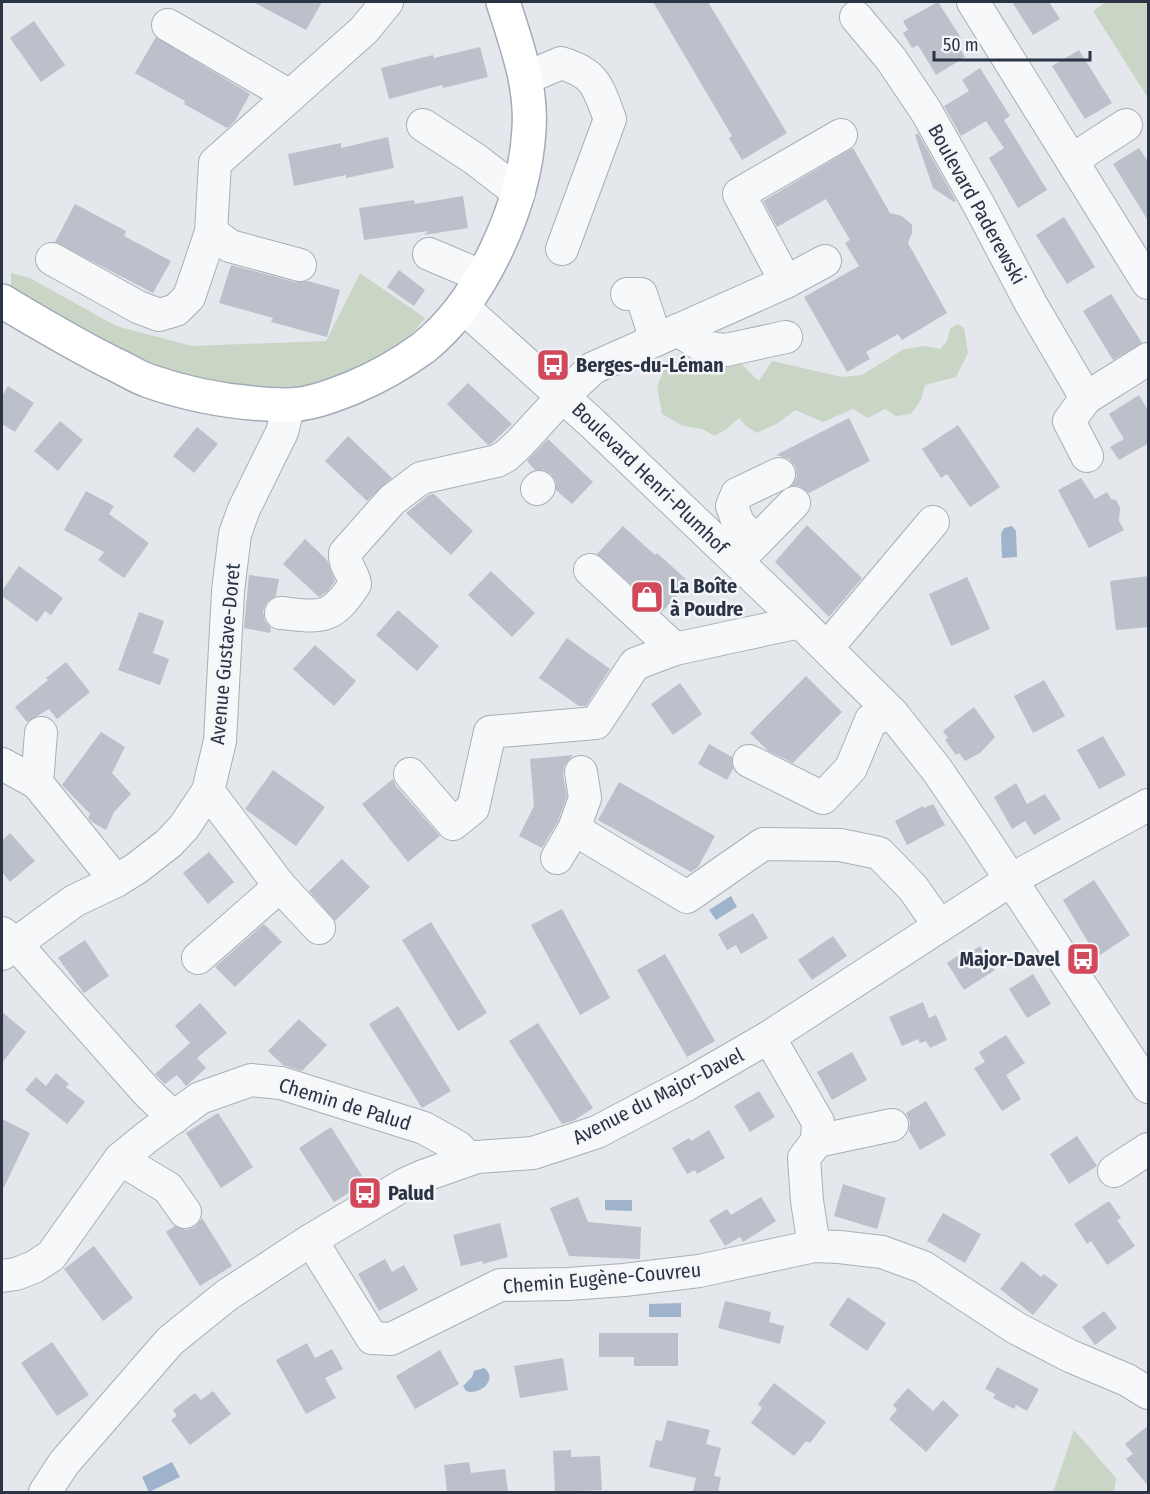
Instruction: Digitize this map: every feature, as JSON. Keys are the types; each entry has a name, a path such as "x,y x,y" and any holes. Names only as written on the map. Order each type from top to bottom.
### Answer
{"main road":[{"path":"2,301 93,354 148,381 208,397 289,405 326,398 374,379 423,347 463,307 508,224 519,193 530,126 526,78 503,2"}],"street":[{"path":"61,266 122,301 159,315 176,310 189,297 211,232 215,163 364,30 387,2"},
{"path":"973,2 1149,283"},
{"name":"Boulevard Paderewski","path":"856,17 891,59 926,111 1086,398"},
{"path":"168,25 231,57 290,96"},
{"path":"526,78 561,63 579,68 595,81 610,119 562,249"},
{"path":"423,125 481,149 519,193"},
{"path":"1071,160 1126,125"},
{"path":"786,282 739,194 841,135"},
{"path":"211,232 230,246 273,249 300,265"},
{"path":"429,254 481,276"},
{"path":"281,613 317,616 331,612 355,584 354,576 345,562 345,553 392,500 421,478 497,461 506,456 563,396 593,369 786,282 825,261"},
{"path":"627,294 641,294 667,335 704,347 726,350 786,337"},
{"name":"Boulevard Henri-Plumhof","path":"463,307 563,396 746,552 800,622 892,713 937,770 1012,879 1149,1088"},
{"path":"1086,456 1069,421 1086,398 1149,359"},
{"name":"Avenue Gustave-Doret","path":"6,943 74,901 137,868 169,843 184,827 208,790 220,741 236,605 235,534 244,509 282,432 289,405"},
{"path":"746,552 732,506 737,494 779,474"},
{"path":"746,552 794,503"},
{"path":"827,648 933,522"},
{"path":"590,570 675,649"},
{"path":"410,774 453,824 473,808 490,732 596,723 635,663 675,649 800,622"},
{"path":"749,760 823,798 851,768 871,720 892,713"},
{"path":"37,783 41,733"},
{"path":"2,764 37,783 116,881"},
{"path":"557,858 574,829 585,798 581,772"},
{"path":"208,790 279,886 319,928"},
{"name":"Avenue du Major-Davel","path":"45,1492 64,1463 170,1341 227,1295 311,1240 405,1184 470,1159 533,1153 597,1132 686,1085 769,1037 1012,879 1149,805"},
{"path":"574,829 687,897 763,844 840,844 879,854 913,888 939,925"},
{"path":"198,958 279,886"},
{"path":"6,943 174,1118"},
{"path":"769,1037 818,1122 817,1141 804,1158 807,1201 814,1246"},
{"name":"Chemin de Palud","path":"2,1276 34,1268 51,1256 120,1159 200,1098 250,1080 280,1083 424,1128 458,1147 470,1159"},
{"path":"817,1141 892,1125"},
{"path":"1114,1171 1149,1149"},
{"path":"120,1159 168,1188 184,1212"},
{"name":"Chemin Eugène-Couvreu","path":"311,1240 372,1338 392,1340 500,1285 568,1284 699,1271 814,1246 839,1246 882,1252 923,1267 1016,1328 1070,1356 1127,1380 1149,1393"}],"green space":[{"path":"1106,2 1148,2 1148,98 1093,11"},
{"path":"11,273 30,278 116,326 192,346 326,341 360,273 425,318 413,333 362,369 316,387 256,391 143,366 11,289"},
{"path":"958,324 964,328 968,353 956,377 925,385 921,400 911,414 896,416 885,409 868,418 853,409 823,422 795,410 778,423 757,433 739,418 715,436 702,429 683,426 662,414 657,386 668,361 703,362 733,356 759,381 772,361 842,377 862,375 904,349 925,346 940,349 947,341 950,329"},
{"path":"1074,1430 1116,1478 1114,1492 1053,1492"}],"water":[{"path":"1012,526 1016,531 1017,557 1002,558 1001,534 1004,528"},
{"path":"731,896 737,907 716,920 709,910"},
{"path":"605,1200 632,1200 632,1211 605,1210"},
{"path":"681,1303 681,1317 649,1317 649,1304"},
{"path":"484,1368 489,1377 486,1386 477,1391 466,1391 463,1386 472,1377 474,1371"},
{"path":"172,1462 180,1477 149,1492 142,1477"}],"building":[{"path":"253,2 322,2 306,30"},
{"path":"653,2 708,2 787,133 742,160 729,138 732,136"},
{"path":"938,2 961,38 956,41 965,57 936,75 918,45 912,48 903,33 908,30 903,21"},
{"path":"1012,2 1049,2 1060,19 1033,35"},
{"path":"34,21 65,65 41,82 10,38"},
{"path":"156,37 250,94 235,121 227,128 135,73"},
{"path":"480,47 488,77 443,88 442,85 389,99 381,68 433,55 434,58"},
{"path":"1079,50 1112,103 1085,119 1052,66"},
{"path":"980,68 1010,116 1004,120 1047,190 1018,208 989,158 1004,148 986,121 961,136 944,106 969,91 962,80"},
{"path":"918,133 956,201 954,202 933,188 915,135"},
{"path":"388,137 394,168 294,186 288,154 341,143 341,148"},
{"path":"853,148 890,213 902,216 912,225 908,243 947,313 902,340 898,334 866,352 870,359 847,372 804,297 859,266 845,243 850,240 826,199 777,227 763,201"},
{"path":"1139,148 1149,163 1149,222 1113,164"},
{"path":"463,196 468,228 424,235 428,231 364,240 359,208 414,200 415,204"},
{"path":"75,204 126,231 124,236 171,261 153,293 55,242"},
{"path":"1064,217 1095,267 1067,284 1036,235"},
{"path":"231,265 295,282 308,281 340,290 327,337 271,322 273,318 219,303"},
{"path":"399,270 425,290 414,306 387,287"},
{"path":"1111,294 1142,343 1113,360 1083,311"},
{"path":"468,383 512,424 491,444 488,445 447,404"},
{"path":"8,386 34,403 15,432 2,424 2,396"},
{"path":"1139,395 1149,412 1149,443 1119,460 1110,447 1124,439 1109,414"},
{"path":"849,418 870,461 809,493 799,486 792,486 797,476 795,466 789,459 776,455"},
{"path":"60,421 83,440 58,471 34,451"},
{"path":"958,425 1000,487 970,507 947,474 941,478 922,449"},
{"path":"197,427 218,444 194,473 173,456"},
{"path":"348,436 392,478 367,501 325,461"},
{"path":"548,439 593,482 572,504 556,490 556,482 551,474 543,470 535,470 527,461"},
{"path":"1081,478 1095,499 1107,492 1111,499 1116,500 1120,508 1119,521 1124,530 1089,548 1058,490"},
{"path":"86,491 114,506 109,514 149,543 124,578 98,560 104,552 64,530"},
{"path":"434,494 473,531 451,555 406,513 429,495"},
{"path":"807,525 862,578 829,617 775,562"},
{"path":"623,526 689,582 662,612 597,554"},
{"path":"305,539 327,560 335,581 327,592 319,597 283,564"},
{"path":"19,566 63,598 51,615 45,611 37,622 2,596 2,591"},
{"path":"491,571 535,613 512,637 468,595"},
{"path":"249,575 279,579 276,596 267,602 263,611 265,621 271,628 270,633 244,628"},
{"path":"1149,576 1149,627 1116,630 1110,581"},
{"path":"967,577 990,629 951,646 929,594"},
{"path":"398,610 439,646 417,671 376,635"},
{"path":"139,612 164,621 153,653 169,659 160,685 118,670"},
{"path":"567,638 610,669 586,706 579,706 539,678"},
{"path":"315,645 356,681 334,706 293,669"},
{"path":"66,662 90,692 57,719 49,709 27,722 15,707"},
{"path":"806,676 842,712 793,763 768,751 750,733"},
{"path":"1044,680 1065,716 1033,733 1014,696"},
{"path":"680,683 702,714 673,735 651,704"},
{"path":"974,707 995,737 980,753 965,761 959,753 956,755 945,740 948,738 943,731"},
{"path":"101,732 125,747 112,773 131,794 114,812 106,830 88,818 90,814 62,785"},
{"path":"1103,736 1126,775 1099,789 1077,750"},
{"path":"709,744 732,757 733,769 727,780 698,764"},
{"path":"573,755 564,766 563,775 567,796 558,821 542,848 519,836 534,806 530,759"},
{"path":"273,770 325,807 296,846 245,809"},
{"path":"393,779 396,786 440,836 408,862 362,804"},
{"path":"619,782 715,836 698,867 691,872 598,820"},
{"path":"1016,783 1027,804 1045,794 1061,819 1034,835 1025,821 1012,829 994,797"},
{"path":"933,804 945,825 907,845 895,821 923,806 924,808"},
{"path":"10,833 35,861 10,882 2,872 2,841"},
{"path":"209,852 234,882 208,904 183,873"},
{"path":"342,859 370,887 335,921 309,891"},
{"path":"1094,880 1130,935 1097,957 1063,900"},
{"path":"562,909 610,998 580,1015 531,925"},
{"path":"753,913 768,938 741,954 736,945 727,950 718,934"},
{"path":"431,922 487,1013 458,1031 402,940"},
{"path":"264,924 282,942 235,987 215,967"},
{"path":"833,936 847,956 812,980 798,960"},
{"path":"85,940 109,976 84,993 58,958"},
{"path":"980,946 995,970 964,990 947,963 962,953 964,956"},
{"path":"665,954 715,1041 687,1057 637,970"},
{"path":"1033,974 1051,1004 1027,1018 1009,989"},
{"path":"923,1002 929,1018 936,1015 947,1040 930,1048 926,1041 920,1043 918,1039 902,1046 889,1017"},
{"path":"200,1003 227,1033 197,1058 206,1068 186,1086 177,1075 165,1084 155,1074 190,1043 175,1026"},
{"path":"398,1006 451,1091 422,1108 369,1024"},
{"path":"2,1012 26,1032 2,1063"},
{"path":"299,1019 327,1045 302,1071 283,1065 268,1051"},
{"path":"538,1023 593,1108 573,1121 562,1124 509,1041"},
{"path":"1006,1035 1025,1063 1006,1075 1021,1099 1002,1111 974,1068 985,1062 979,1052"},
{"path":"852,1052 867,1080 832,1100 817,1072"},
{"path":"56,1073 69,1084 66,1087 85,1102 67,1124 25,1090 36,1077 46,1086"},
{"path":"759,1091 775,1117 750,1132 734,1106"},
{"path":"926,1101 946,1135 920,1150 909,1131 910,1122 906,1113"},
{"path":"218,1113 253,1167 221,1188 186,1133"},
{"path":"2,1119 30,1133 2,1191"},
{"path":"331,1127 366,1182 334,1202 299,1148"},
{"path":"709,1130 725,1158 697,1174 695,1170 687,1174 672,1148 689,1138 691,1141"},
{"path":"1077,1136 1097,1166 1069,1184 1050,1154"},
{"path":"843,1184 886,1198 877,1229 834,1216"},
{"path":"578,1197 588,1222 641,1227 640,1259 569,1256 550,1208"},
{"path":"761,1197 776,1221 743,1242 740,1237 725,1246 709,1220 727,1209 731,1215"},
{"path":"1109,1201 1121,1218 1117,1220 1135,1246 1107,1265 1091,1241 1087,1244 1074,1224"},
{"path":"943,1213 981,1234 965,1263 927,1241"},
{"path":"202,1218 232,1266 200,1286 166,1232 175,1226 186,1230 195,1227"},
{"path":"500,1223 508,1257 483,1264 482,1261 461,1266 453,1235"},
{"path":"94,1246 133,1298 103,1321 64,1269"},
{"path":"385,1259 392,1272 404,1265 418,1290 379,1311 358,1274"},
{"path":"1022,1261 1041,1277 1044,1274 1058,1285 1033,1315 1000,1289"},
{"path":"848,1297 886,1323 867,1351 829,1325"},
{"path":"725,1301 771,1312 769,1322 784,1326 780,1344 718,1328"},
{"path":"1104,1311 1117,1328 1095,1345 1082,1327"},
{"path":"599,1333 678,1333 678,1366 634,1366 634,1357 599,1357"},
{"path":"52,1342 89,1395 57,1416 21,1363"},
{"path":"307,1343 315,1358 332,1349 343,1369 325,1378 336,1398 306,1414 276,1360"},
{"path":"440,1350 459,1384 415,1409 396,1376"},
{"path":"563,1358 568,1390 520,1398 514,1366"},
{"path":"997,1367 1039,1389 1027,1411 1016,1405 1014,1409 993,1398 995,1394 985,1389"},
{"path":"774,1383 826,1422 810,1443 806,1441 794,1456 751,1423 762,1408 758,1404"},
{"path":"908,1388 933,1411 943,1400 959,1415 926,1452 889,1419 897,1410 893,1405"},
{"path":"213,1391 231,1414 190,1445 171,1420 177,1416 173,1410 195,1393 201,1400"},
{"path":"667,1420 710,1430 706,1444 721,1448 714,1476 721,1477 718,1492 693,1492 696,1478 649,1467 656,1440 662,1441"},
{"path":"1149,1425 1149,1487 1126,1459 1133,1454 1125,1444"},
{"path":"571,1450 571,1457 600,1456 602,1490 555,1492 553,1451"},
{"path":"469,1462 471,1473 505,1469 508,1492 447,1492 444,1465"}],"place":[{"name":"Berges-du-Léman","path":"553,365"},
{"name":"La Boîte à Poudre","path":"647,597"},
{"name":"Major-Davel","path":"1083,959"},
{"name":"Palud","path":"365,1193"}]}
